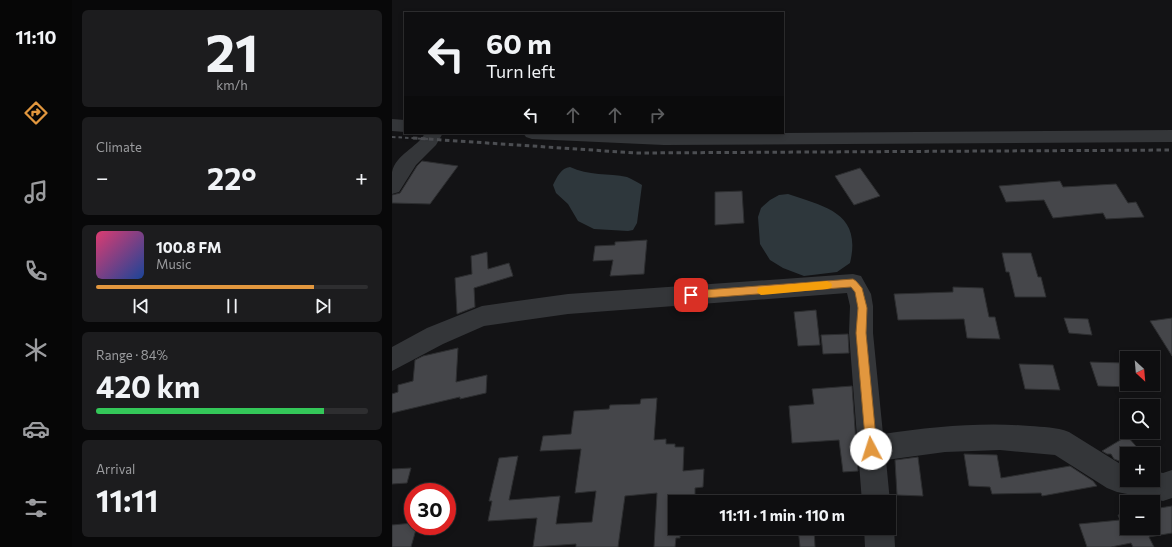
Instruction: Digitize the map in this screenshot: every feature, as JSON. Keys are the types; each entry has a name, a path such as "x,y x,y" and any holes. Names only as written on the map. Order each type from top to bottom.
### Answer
{"street":[{"path":"392,125 404,126"},
{"path":"392,187 409,160 430,141 434,134"},
{"path":"554,134 664,139 1172,136"},
{"path":"392,360 435,336 482,316 568,304 853,283 859,290 862,308 861,333 875,495"},
{"path":"871,449 945,439 1000,437 1059,442 1120,479"},
{"path":"1159,487 1163,488 1172,484"},
{"path":"879,535 880,547"}],"shaded area":[{"path":"570,167 584,172 627,177 642,185 637,223 633,230 594,229 578,221 568,204 556,193 553,185 562,171"},
{"path":"788,194 827,208 838,215 846,223 851,233 852,246 850,263 837,272 804,276 783,268 770,260 760,244 758,217 761,208 770,200 779,195"}],"building":[{"path":"422,161 458,166 430,204 392,203 392,195 400,193 417,166"},
{"path":"860,168 880,196 854,205 835,176"},
{"path":"1060,181 1063,187 1116,184 1128,203 1136,202 1144,217 1106,219 1103,213 1053,218 1044,200 1006,202 999,186"},
{"path":"742,191 744,223 715,225 715,192"},
{"path":"647,240 644,274 610,276 613,260 593,261 595,246 615,245 615,242"},
{"path":"487,252 488,269 509,263 513,276 474,288 475,307 457,314 455,278 472,274 471,256"},
{"path":"1002,253 1031,253 1038,277 1041,277 1046,297 1015,297 1009,272 1006,272"},
{"path":"953,287 983,288 989,317 995,317 1000,339 967,338 964,319 898,320 894,294 953,292"},
{"path":"816,310 820,345 798,346 794,312"},
{"path":"1064,318 1088,319 1092,335 1069,333"},
{"path":"1172,318 1172,356 1150,321"},
{"path":"848,334 849,353 823,354 821,335"},
{"path":"458,348 456,382 487,375 486,393 460,399 460,397 392,413 392,394 398,392 398,385 413,381 415,360 423,356"},
{"path":"1090,362 1120,363 1120,387 1098,386"},
{"path":"1019,364 1053,365 1060,390 1025,389"},
{"path":"852,386 858,471 843,472 839,440 792,443 789,406 814,404 812,389"},
{"path":"657,398 654,440 666,439 666,444 675,444 675,447 684,447 683,471 704,469 703,487 695,488 695,495 668,495 668,535 680,535 680,538 676,538 675,547 654,547 657,493 625,496 618,547 576,547 576,544 533,547 537,518 488,521 492,501 489,501 499,458 518,456 509,500 560,496 556,524 592,522 596,491 575,493 581,449 540,451 543,436 571,434 574,411 609,409 610,405 640,404 641,399"},
{"path":"1122,439 1130,439 1137,447 1120,447 1120,461 1114,459 1111,454 1107,454 1102,451"},
{"path":"964,454 997,455 1001,478 1070,466 1093,481 1097,486 1042,496 1041,493 992,494 990,487 969,486"},
{"path":"918,457 923,496 897,495 895,460"},
{"path":"411,468 407,483 392,484 392,469"},
{"path":"1172,506 1172,533 1149,537 1154,547 1133,547 1131,543 1111,547 1087,547 1079,524 1120,520 1120,535 1160,535 1160,508"},
{"path":"404,524 404,535 414,535 411,547 392,547 392,525"},
{"path":"799,535 814,535 815,547 800,547"}],"railway":[{"path":"392,137 427,139"},
{"path":"413,138 427,139"},
{"path":"427,139 636,153 1172,150"}],"slow traffic":[{"path":"761,291 827,285"}],"route":[{"path":"691,295 853,283 859,290 862,308 861,333 871,449"}]}
